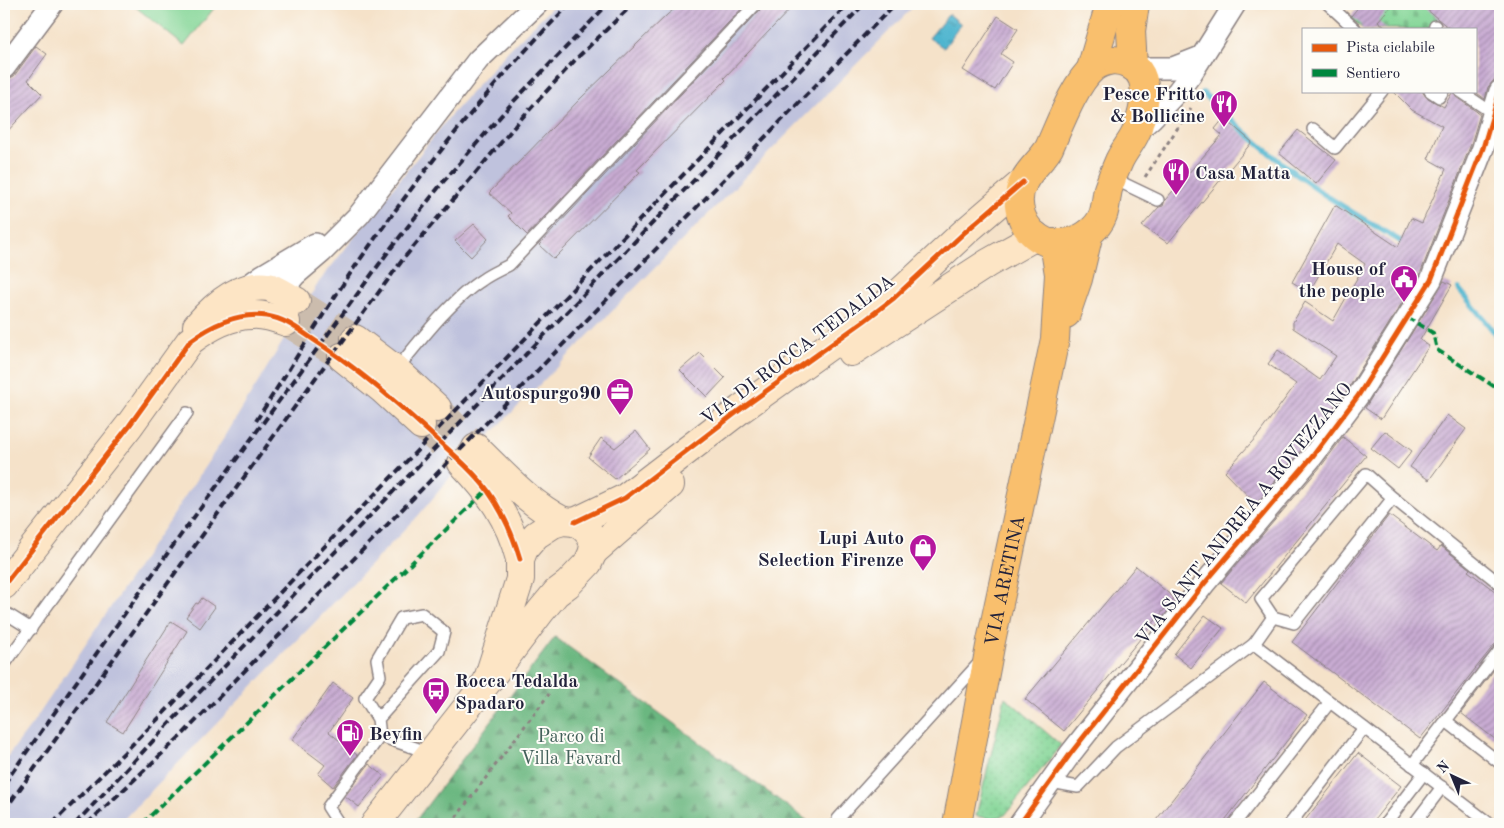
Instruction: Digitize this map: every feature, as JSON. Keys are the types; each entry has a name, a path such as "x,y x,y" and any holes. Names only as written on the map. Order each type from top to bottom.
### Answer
{"main road":[{"path":"1092,69 1110,4"},
{"path":"1135,4 1131,31 1136,68 1144,82 1145,95 1137,131"},
{"path":"1090,233 1071,242 1045,240 1025,224 1020,215 1019,200 1023,182 1043,157 1075,93 1092,69 1103,61 1113,60 1123,61 1136,68"},
{"name":"VIA ARETINA","path":"1055,338 1078,279 1090,233 1102,217 1112,178 1126,146 1137,131"},
{"name":"VIA ARETINA","path":"957,824 988,654 1055,338 1059,274 1045,240"}],"street":[{"path":"4,68 52,4"},
{"path":"181,354 193,329 212,309 247,302 269,317 291,312 290,281 359,215 478,60 537,4"},
{"path":"1137,131 1178,91 1191,74 1235,4"},
{"path":"1136,68 1173,68 1201,57"},
{"name":"VIA SANT'ANDREA A ROVEZZANO","path":"1020,824 1071,753 1204,584 1312,457 1358,396 1431,280 1483,148 1500,91"},
{"name":"VIA DI ROCCA TEDALDA","path":"487,682 520,569 524,549 536,535 553,524 569,522 612,505 632,493 741,408 894,298 965,232 1023,182"},
{"path":"4,585 129,426 190,341 202,332 230,318 247,302 263,275 326,238 359,215"},
{"name":"VIA DI ROCCA TEDALDA","path":"375,824 556,593 580,572 588,563 593,552 721,444 860,346 988,263 1045,240"},
{"path":"348,348 396,370 429,416 382,389 348,348"},
{"path":"556,593 545,596 537,595 530,591 520,569 515,542 498,506 487,490 469,455 545,512 583,527 589,533 594,543 593,552"}],"lane":[{"path":"396,370 460,298 481,280 509,265 756,4"},
{"path":"1328,4 1354,28"},
{"path":"1313,129 1335,148 1381,92"},
{"path":"1432,92 1439,97 1442,92"},
{"path":"1461,92 1494,114"},
{"path":"1112,178 1158,200"},
{"path":"4,664 187,413"},
{"path":"1393,498 1294,623 1273,617 1261,598 1366,474 1500,584"},
{"path":"4,612 30,629"},
{"path":"339,824 328,807 380,736 378,719 365,698 380,676 377,658 401,618 422,614 444,632 439,651 378,719"},
{"path":"1051,782 1078,787 1116,747 1254,644 1273,617"},
{"path":"1254,644 1490,824"},
{"path":"1412,765 1500,650"},
{"path":"838,819 969,672 988,654"},
{"path":"1234,824 1330,702"},
{"path":"1446,721 1500,763"},
{"path":"1290,824 1364,728"},
{"path":"380,736 430,753"},
{"path":"1385,824 1424,774"},
{"path":"1414,824 1442,787"}],"path":[{"path":"1137,190 1196,100"},
{"path":"451,824 549,694"}],"shaded area":[{"path":"555,4 916,4 462,463 418,516 119,824 4,824 4,761 33,723 226,435 319,282 450,116 508,51"}],"green space":[{"path":"132,4 211,4 215,7 184,46"},
{"path":"1361,4 1444,4 1449,7 1431,28 1362,28 1350,18"},
{"name":"Parco di Villa Favard","path":"555,637 812,824 413,824"},
{"path":"1005,697 1061,745 1005,815 992,819 976,816"}],"water":[{"path":"949,14 961,24 944,48 929,38"}],"building":[{"path":"681,4 746,4 527,235 508,216 511,213 489,193 580,99 668,14"},
{"path":"763,4 795,4 724,78 726,80 637,170 640,172 554,259 539,245 761,9"},
{"path":"1361,4 1393,4 1378,21 1386,28 1362,28 1351,16"},
{"path":"1420,4 1500,4 1500,67 1494,80 1488,87 1485,99 1475,92 1476,28 1449,28"},
{"path":"998,16 1018,29 1001,54 1013,62 995,90 963,70"},
{"path":"36,46 47,54 28,80 42,94 4,135 4,81 14,76"},
{"path":"1394,92 1423,92 1426,97 1444,107 1454,92 1456,97 1480,114 1471,144 1420,274 1348,389 1302,449 1256,504 1225,472 1259,434 1296,384 1268,364 1278,350 1320,380 1336,356 1293,328 1293,322 1305,302 1333,321 1365,264 1337,244 1309,292 1292,282 1335,205 1398,247 1411,218 1422,223 1446,169 1428,159 1442,126 1412,110"},
{"path":"1224,118 1252,142 1168,243 1142,226 1159,207 1163,206 1165,200 1222,135 1215,129"},
{"path":"1298,130 1336,160 1316,184 1279,153"},
{"path":"474,224 488,239 471,257 455,241"},
{"path":"1444,281 1452,285 1420,340 1429,346 1381,419 1365,408"},
{"path":"700,353 725,378 707,397 680,370"},
{"path":"1447,415 1466,429 1429,480 1410,467"},
{"path":"636,431 650,449 615,479 588,457 601,438 615,448"},
{"path":"1385,431 1412,451 1398,469 1371,448"},
{"path":"1343,437 1366,456 1246,603 1221,583 1322,465"},
{"path":"1389,515 1437,551 1441,546 1470,569 1468,571 1500,595 1500,643 1494,645 1420,739 1292,642"},
{"path":"1136,566 1174,598 1064,731 1025,699"},
{"path":"202,598 215,607 200,628 186,617"},
{"path":"1205,615 1223,628 1191,668 1174,654"},
{"path":"171,621 187,631 123,732 107,722"},
{"path":"1500,662 1500,743 1461,713"},
{"path":"1264,682 1307,715 1222,824 1153,824"},
{"path":"333,683 353,698 329,732 357,755 333,787 318,774 325,765 292,740"},
{"path":"1358,753 1401,786 1371,824 1302,824"},
{"path":"369,764 384,776 359,807 345,796"}],"waterway":[{"path":"1203,93 1254,140 1294,173 1342,206 1402,242"},
{"path":"1459,289 1500,339"}],"tunnel":[{"path":"296,301 355,339"},
{"path":"286,322 342,357"},
{"path":"437,408 476,448"},
{"path":"421,425 462,463"}],"railway":[{"path":"256,421 341,287 404,199 484,98 540,34 570,4"},
{"path":"4,784 167,554 391,248 443,182 513,102 608,4"},
{"path":"4,811 404,258 520,120 577,58 633,4"},
{"path":"52,824 159,718 848,4"},
{"path":"75,824 167,726 864,4"},
{"path":"87,824 184,733 895,4"}],"marked path":[{"path":"1407,317 1433,333 1437,350 1500,390"},
{"path":"142,824 487,490"}],"cycle path":[{"path":"1020,824 1071,753 1204,584 1312,457 1358,396 1431,280 1483,148 1500,91"},
{"path":"575,522 625,498 741,409 864,321 894,298 965,232 1023,182"},
{"path":"4,585 129,426 190,341 208,329 227,321 257,315 274,317 286,322 345,361 388,396 460,460 482,483 498,507 507,524 520,559"}],"place":[{"name":"Pesce Fritto & Bollicine","path":"1224,128"},
{"name":"Casa Matta","path":"1176,196"},
{"name":"House of the people","path":"1404,303"},
{"name":"Autospurgo90","path":"620,416"},
{"name":"Lupi Auto Selection Firenze","path":"923,572"},
{"name":"Rocca Tedalda Spadaro","path":"436,715"},
{"name":"Beyfin","path":"350,757"}]}
